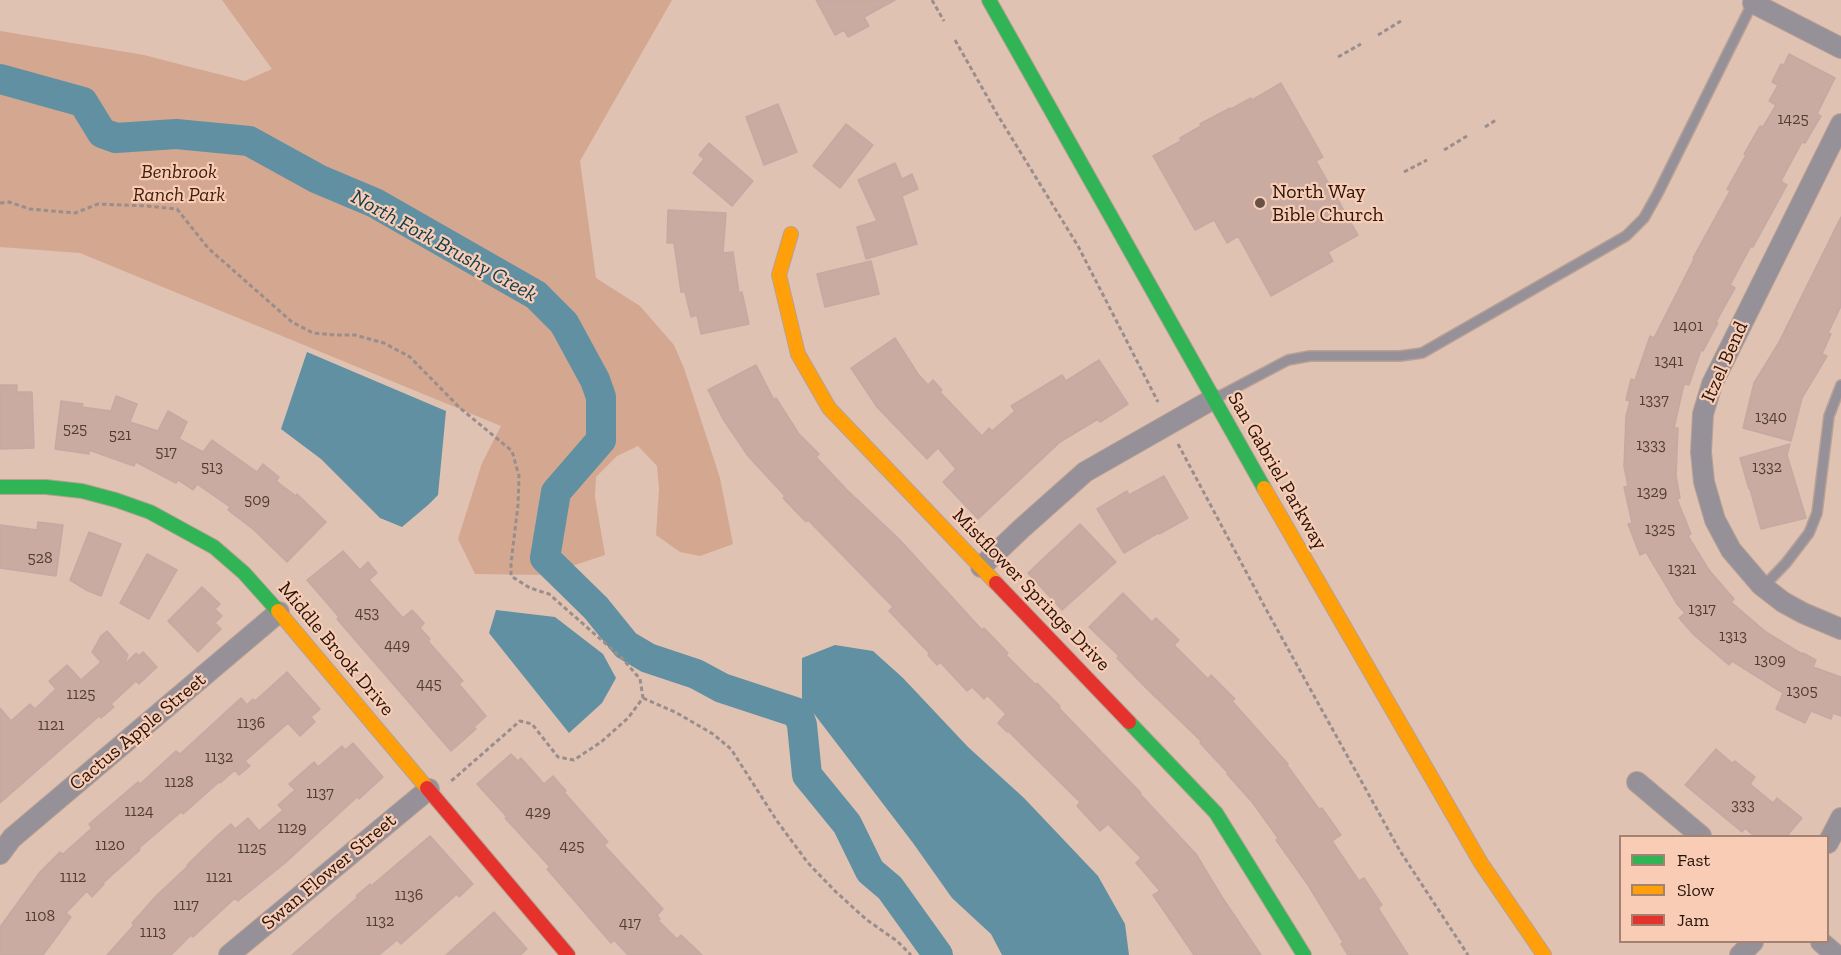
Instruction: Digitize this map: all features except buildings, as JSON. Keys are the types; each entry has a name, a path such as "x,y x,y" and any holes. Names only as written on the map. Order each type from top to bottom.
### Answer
{"street":[{"name":"San Gabriel Parkway","path":"989,0 1213,399 1481,863 1544,955"},
{"path":"1754,2 1841,48"},
{"name":"Itzel Bend","path":"1841,124 1712,384 1703,414 1701,452 1704,482 1715,520 1731,550 1763,587 1783,602 1841,629"},
{"name":"Mistflower Springs Drive","path":"791,234 779,275 798,354 829,408 1216,813 1305,955"},
{"path":"981,567 1085,472 1213,399"},
{"name":"Middle Brook Drive","path":"0,487 82,490 150,512 214,547 244,573 438,787 568,955"},
{"name":"Cactus Apple Street","path":"0,854 12,838 279,612"},
{"path":"1637,782 1699,835"},
{"name":"Swan Flower Street","path":"229,955 438,787"},
{"path":"1829,839 1841,818"},
{"path":"1740,955 1752,943"},
{"path":"1822,943 1836,955"}],"lane":[{"path":"1213,399 1288,360 1311,356 1400,356 1422,353 1626,236 1644,218 1658,193 1754,2"},
{"path":"1763,587 1786,563 1809,533 1817,513 1829,416 1841,385"}],"path":[{"path":"932,0 944,21"},
{"path":"1378,34 1401,21"},
{"path":"955,40 997,114 1078,246 1158,402"},
{"path":"1338,57 1361,44"},
{"path":"1485,127 1496,120"},
{"path":"1444,150 1467,136"},
{"path":"1404,172 1427,159"},
{"path":"0,203 9,202 30,209 75,213 98,204 177,209 208,248 292,322 313,333 335,336 355,335 384,343 410,357 460,408 512,451 519,476 511,576 530,588 549,594 622,658 640,679 643,698 628,718 601,742 574,760 558,757 532,724 520,721 438,787"},
{"path":"1178,444 1267,611 1400,851 1468,955"},
{"path":"643,698 675,712 713,734 731,749 777,821 808,863 867,920 897,940 911,955"}],"green space":[{"name":"Benbrook Ranch Park","path":"222,0 672,0 580,161 596,278 640,306 674,345 684,368 720,478 733,544 700,556 680,552 656,535 659,489 657,466 638,446 617,456 596,477 595,497 605,555 545,575 475,574 458,539 482,463 501,426 80,253 0,247 0,31 144,55 245,81 272,69"}],"water":[{"path":"307,352 446,411 438,495 402,527 380,518 321,459 281,429"},
{"path":"496,610 555,617 603,654 616,678 602,703 569,733 489,633"},
{"path":"835,645 873,651 903,678 968,747 1024,798 1098,876 1125,924 1129,955 1002,955 991,934 952,898 913,843 802,698 802,658"}],"waterway":[{"name":"North Fork Brushy Creek","path":"0,79 83,102 102,133 116,138 176,134 249,141 318,179 375,203 536,295 564,323 595,380 601,397 601,440 556,492 545,558 596,608 626,645 648,658 696,674 722,688 798,713 802,725 807,775 847,824 870,871 890,888 938,955"}],"traffic: fast":[{"path":"989,0 1264,488"},
{"path":"0,487 46,487 82,491 150,512 214,547 244,573 278,611"},
{"path":"1129,722 1216,813 1304,955"}],"traffic: slow":[{"path":"791,234 779,275 798,354 829,408 996,583"},
{"path":"1264,488 1481,863 1544,955"},
{"path":"278,611 427,788"}],"traffic: jam":[{"path":"996,583 1129,722"},
{"path":"427,788 568,955"}],"place":[{"name":"North Way Bible Church","path":"1260,203"}]}
